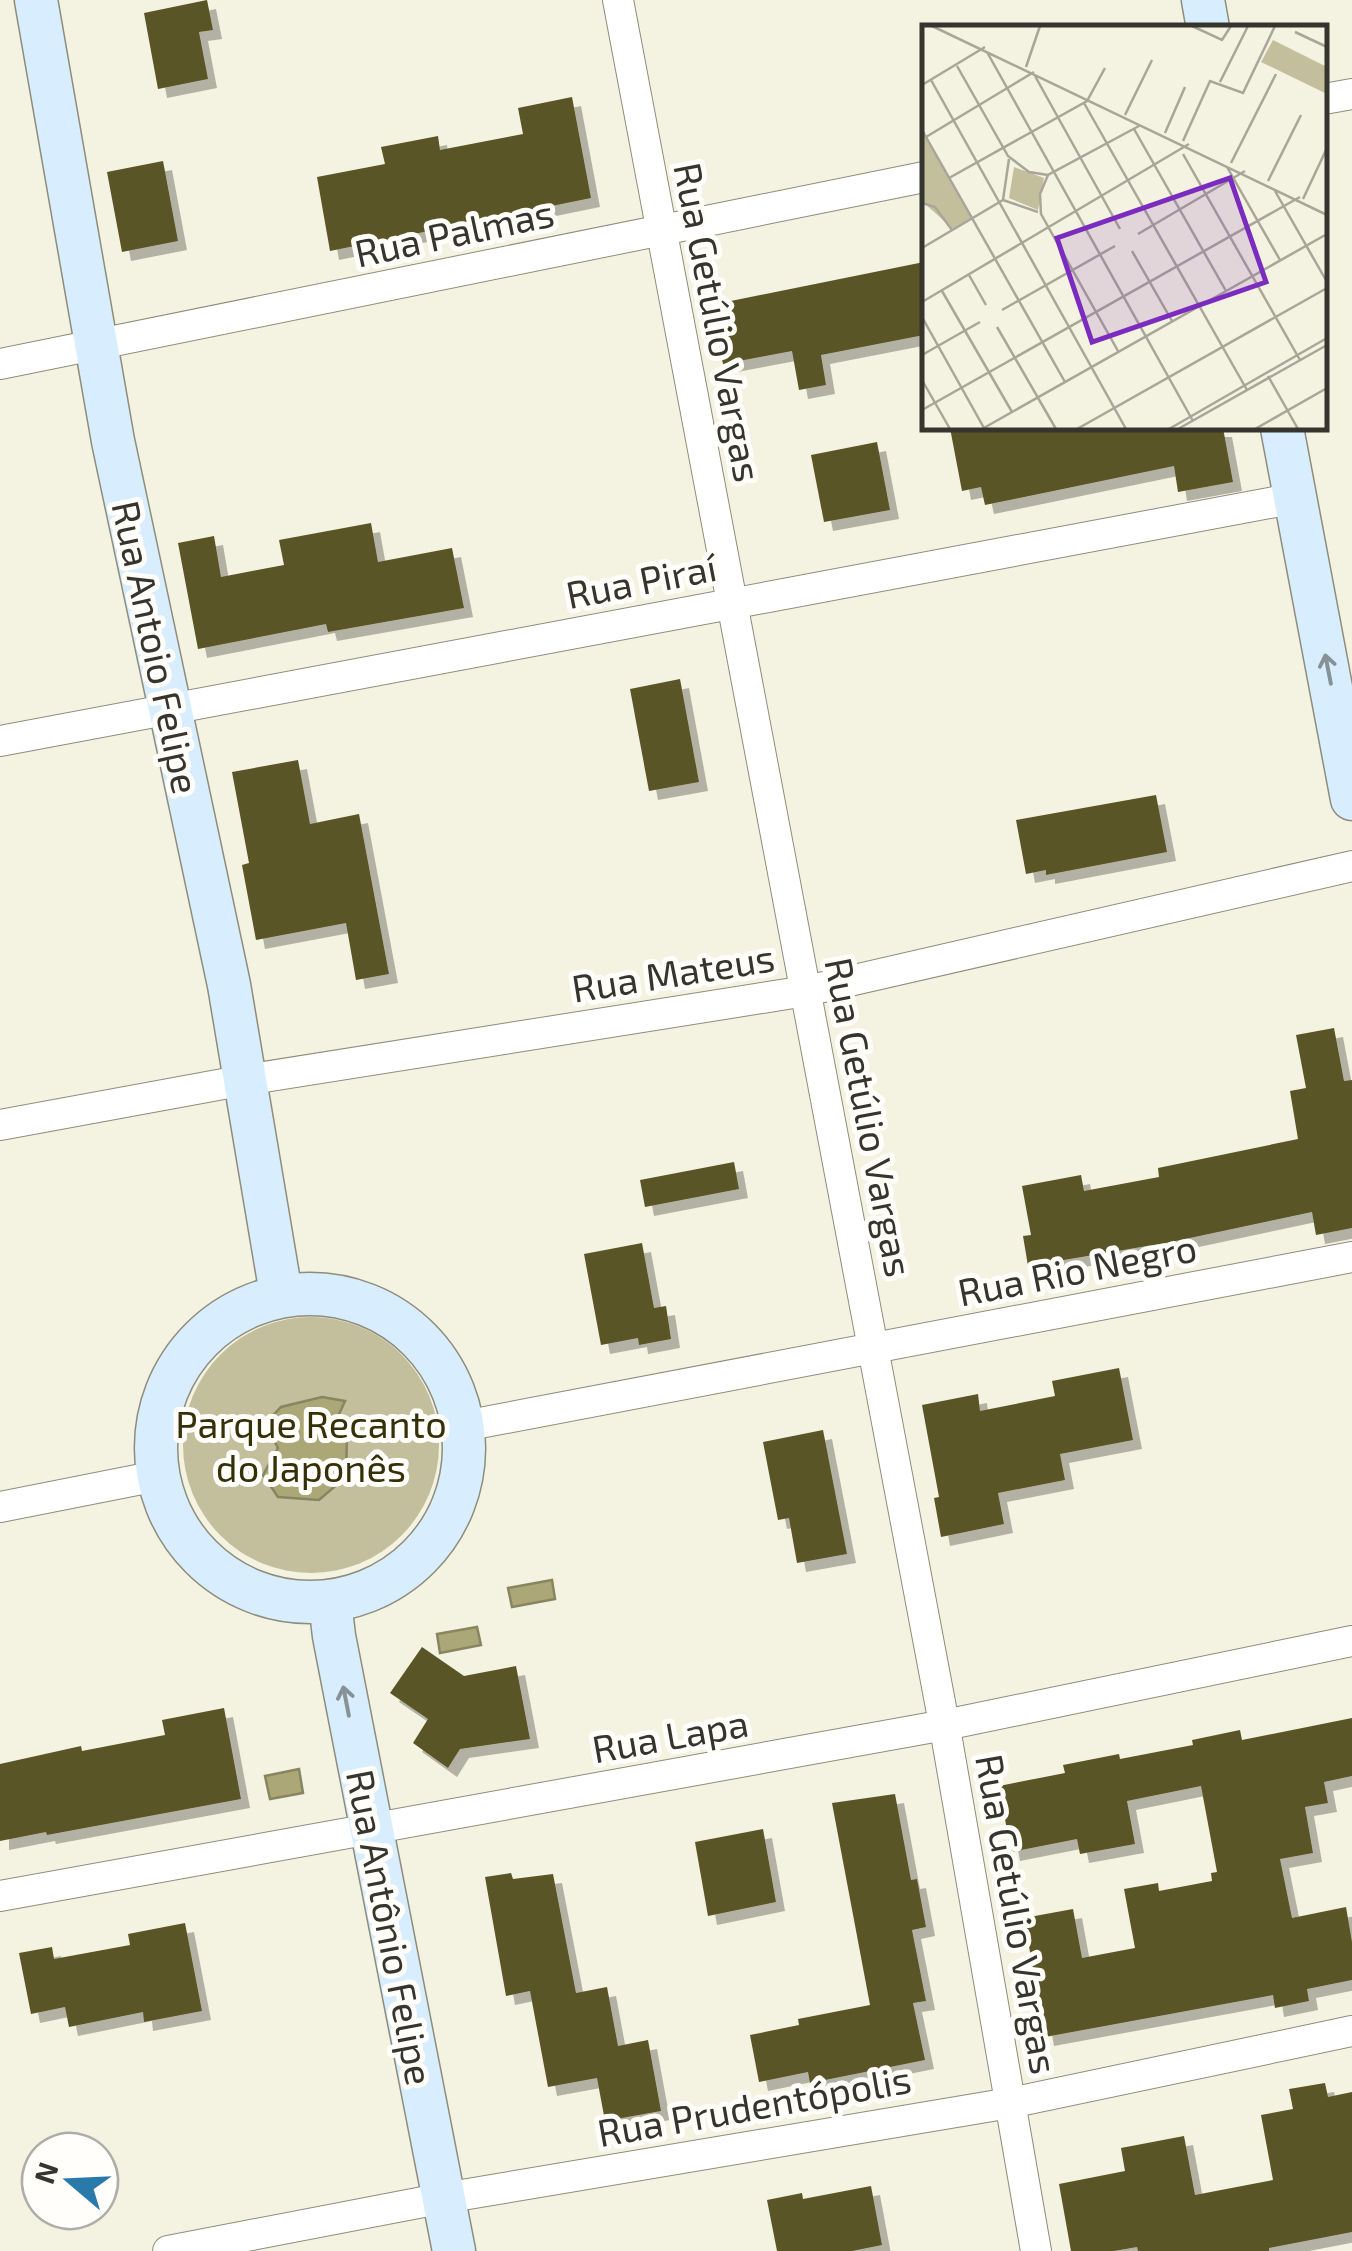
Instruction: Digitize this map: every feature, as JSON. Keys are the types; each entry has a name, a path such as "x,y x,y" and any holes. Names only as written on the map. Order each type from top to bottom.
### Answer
{"street":[{"name":"Rua Antoio Felipe","path":"36,0 114,441 229,985 281,1294"},
{"name":"Rua Getúlio Vargas","path":"618,0 945,1725 1036,2251"},
{"path":"1203,0 1207,25"},
{"path":"1327,98 1352,94"},
{"name":"Rua Palmas","path":"0,364 922,177"},
{"path":"1282,430 1352,799"},
{"name":"Rua Piraí","path":"0,741 1296,498"},
{"name":"Rua Mateus","path":"0,1125 245,1080 806,991 1352,866"},
{"name":"Rua Rio Negro","path":"464,1426 1352,1257"},
{"path":"332,1293 379,1308 393,1317 420,1337 449,1378 464,1426 463,1474 447,1521 417,1560 377,1588 330,1602 284,1601 239,1586 201,1558 173,1521 158,1476 156,1428 170,1381 197,1340 236,1311 281,1294 332,1293"},
{"path":"0,1507 158,1476"},
{"name":"Rua Antônio Felipe","path":"330,1602 454,2251"},
{"name":"Rua Lapa","path":"0,1896 945,1725 1352,1641"},
{"name":"Rua Prudentópolis","path":"168,2251 444,2198 1010,2103 1352,2030"}],"green space":[{"name":"Parque Recanto do Japonês","path":"311,1317 336,1319 360,1327 402,1354 429,1396 437,1420 437,1470 429,1494 402,1536 360,1563 336,1571 311,1573 286,1571 262,1563 220,1536 193,1494 185,1470 183,1445 185,1420 193,1396 220,1354 262,1327 286,1319"}],"shaded area":[{"path":"322,1397 345,1401 336,1421 347,1433 346,1477 319,1500 278,1497 263,1475 278,1448 265,1424 281,1407"},
{"path":"552,1580 555,1599 512,1607 508,1588"},
{"path":"477,1627 481,1645 440,1653 437,1634"},
{"path":"299,1769 303,1793 270,1799 265,1776"}],"building":[{"path":"207,0 213,30 199,32 208,79 158,89 144,13"},
{"path":"572,97 591,198 330,251 317,177 385,164 381,147 438,136 440,150 523,134 518,108"},
{"path":"163,161 178,241 122,252 107,172"},
{"path":"922,262 922,335 821,355 826,385 799,390 792,351 723,364 711,305"},
{"path":"950,430 1223,430 1233,482 1178,492 1174,466 985,505 981,487 962,491"},
{"path":"877,442 890,510 824,522 811,455"},
{"path":"371,523 378,562 452,548 464,608 328,632 326,624 198,649 178,543 214,536 221,577 284,565 279,540"},
{"path":"680,679 699,782 649,791 630,689"},
{"path":"298,760 310,824 359,814 389,974 356,980 346,923 256,940 242,865 249,863 232,772"},
{"path":"1156,795 1167,852 1046,875 1046,870 1026,874 1016,820"},
{"path":"1334,1028 1344,1081 1352,1080 1352,1228 1316,1235 1312,1212 1171,1242 1028,1266 1023,1236 1031,1235 1022,1186 1081,1175 1084,1191 1159,1177 1158,1168 1298,1139 1290,1091 1306,1088 1296,1035"},
{"path":"734,1162 739,1189 645,1207 640,1180"},
{"path":"642,1243 654,1308 666,1306 671,1339 639,1345 638,1338 601,1345 584,1254"},
{"path":"1119,1368 1133,1440 1060,1454 1065,1480 998,1493 1004,1524 941,1537 934,1498 939,1497 922,1405 978,1394 980,1411 1055,1396 1052,1381"},
{"path":"823,1430 847,1554 797,1563 789,1518 778,1520 763,1442"},
{"path":"422,1647 464,1676 516,1666 530,1739 460,1749 448,1768 413,1743 428,1719 390,1693"},
{"path":"224,1708 241,1799 0,1841 0,1764 81,1746 82,1751 165,1735 162,1720"},
{"path":"1352,1718 1352,1776 1324,1782 1328,1803 1305,1807 1313,1853 1280,1859 1292,1918 1346,1907 1352,1942 1352,1980 1307,1989 1309,2001 1275,2008 1273,1995 1045,2037 1024,1918 1073,1909 1082,1958 1135,1948 1124,1889 1158,1883 1159,1891 1212,1881 1211,1873 1217,1872 1201,1786 1127,1801 1135,1844 1080,1854 1077,1839 1011,1852 999,1786 1065,1773 1063,1765 1193,1745 1192,1740 1240,1730 1242,1740"},
{"path":"895,1794 911,1880 917,1879 926,1927 912,1930 926,2001 913,2003 925,2060 810,2083 808,2072 759,2082 750,2035 799,2025 798,2019 870,2005 832,1803"},
{"path":"763,1829 776,1902 708,1916 695,1842"},
{"path":"511,1873 513,1879 553,1874 576,1993 607,1987 618,2046 648,2040 661,2111 605,2121 597,2078 548,2087 530,1991 506,1996 485,1877"},
{"path":"185,1923 202,2011 144,2022 143,2012 69,2027 65,2007 31,2014 19,1953 52,1947 54,1959 130,1945 128,1934"},
{"path":"1325,2083 1328,2097 1352,2092 1352,2232 1269,2251 1138,2251 1137,2247 1071,2251 1059,2184 1125,2171 1121,2148 1184,2136 1195,2195 1273,2180 1261,2115 1293,2109 1289,2089"},
{"path":"871,2186 882,2245 852,2251 777,2251 767,2200 802,2193 803,2199"}]}
